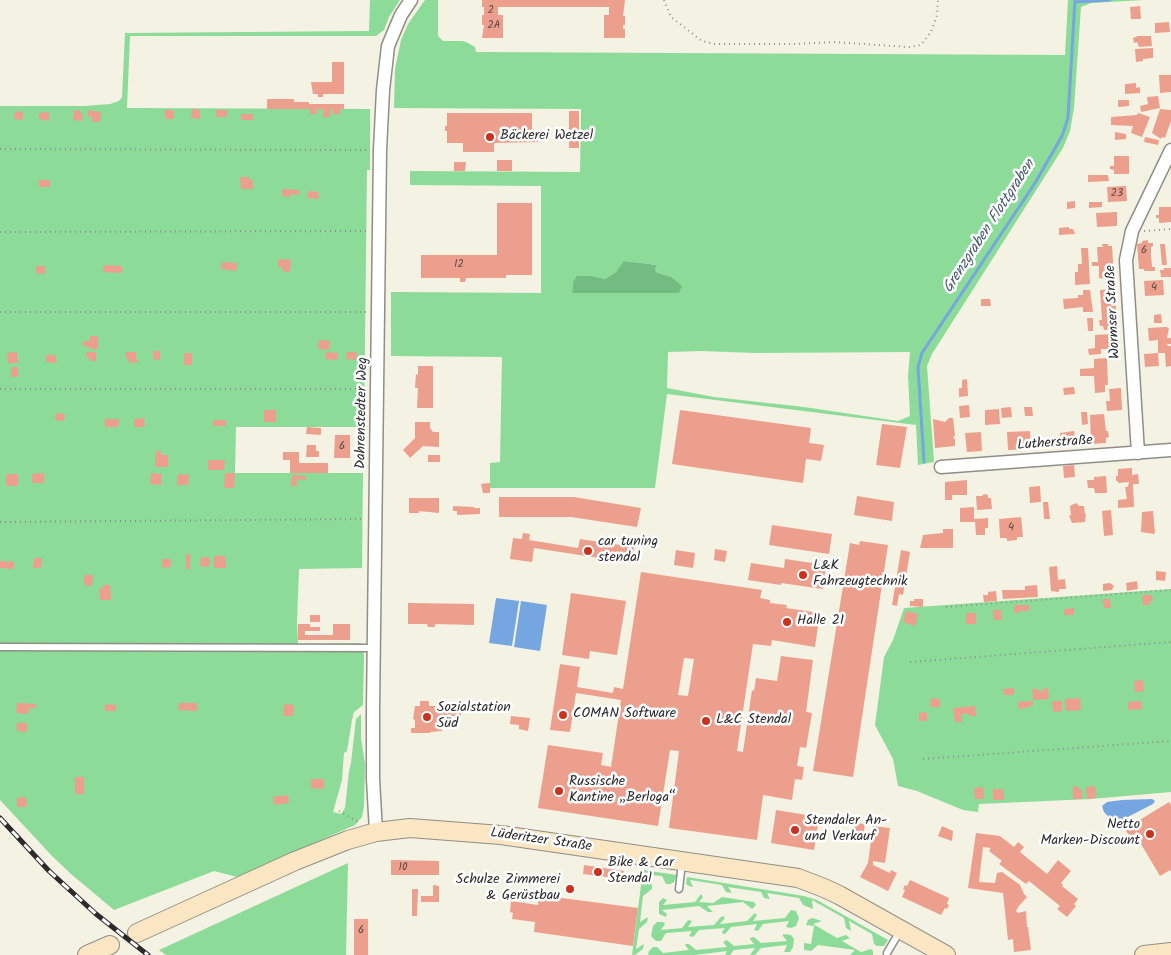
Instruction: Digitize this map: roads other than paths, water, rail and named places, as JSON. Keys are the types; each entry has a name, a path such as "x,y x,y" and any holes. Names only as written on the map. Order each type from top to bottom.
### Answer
{"main road":[{"name":"Lüderitzer Straße","path":"137,933 295,861 348,840 376,832 410,828 472,832 775,874 812,883 839,895 946,955"},
{"path":"86,955 110,945"},
{"path":"1144,955 1171,952"}],"street":[{"name":"Dahrenstedter Weg","path":"376,832 373,780 380,150 386,56 396,25 411,0"},
{"name":"Wormser Straße","path":"1138,453 1126,260 1127,247 1132,231 1171,150"},
{"name":"Lutherstraße","path":"941,468 1171,450"}],"lane":[{"path":"0,647 375,648"},
{"path":"679,890 683,862"},
{"path":"886,953 900,930"}],"water":[{"path":"496,598 519,601 512,646 489,643"},
{"path":"521,601 547,605 540,651 514,647"},
{"path":"1152,799 1155,801 1153,804 1118,822 1104,812 1102,806 1107,802"}],"waterway":[{"name":"Grenzgraben Flottgraben","path":"924,462 918,367 922,353 1035,183 1062,136 1068,118 1075,0"},
{"path":"1075,2 1110,0"}],"railway":[{"path":"0,818 49,871 96,914 148,955"}],"place":[{"name":"Bäckerei Wetzel","path":"490,137"},
{"name":"car tuning stendal","path":"588,551"},
{"name":"L&K Fahrzeugtechnik","path":"803,575"},
{"name":"Halle 21","path":"787,622"},
{"name":"COMAN Software","path":"563,715"},
{"name":"Sozialstation Süd","path":"427,717"},
{"name":"L&C Stendal","path":"706,721"},
{"name":"Russische Kantine „Berloga“","path":"559,791"},
{"name":"Stendaler An- und Verkauf","path":"795,830"},
{"name":"Netto Marken-Discount","path":"1150,834"},
{"name":"Bike & Car Stendal","path":"598,872"},
{"name":"Schulze Zimmerei & Gerüstbau","path":"570,889"}]}
